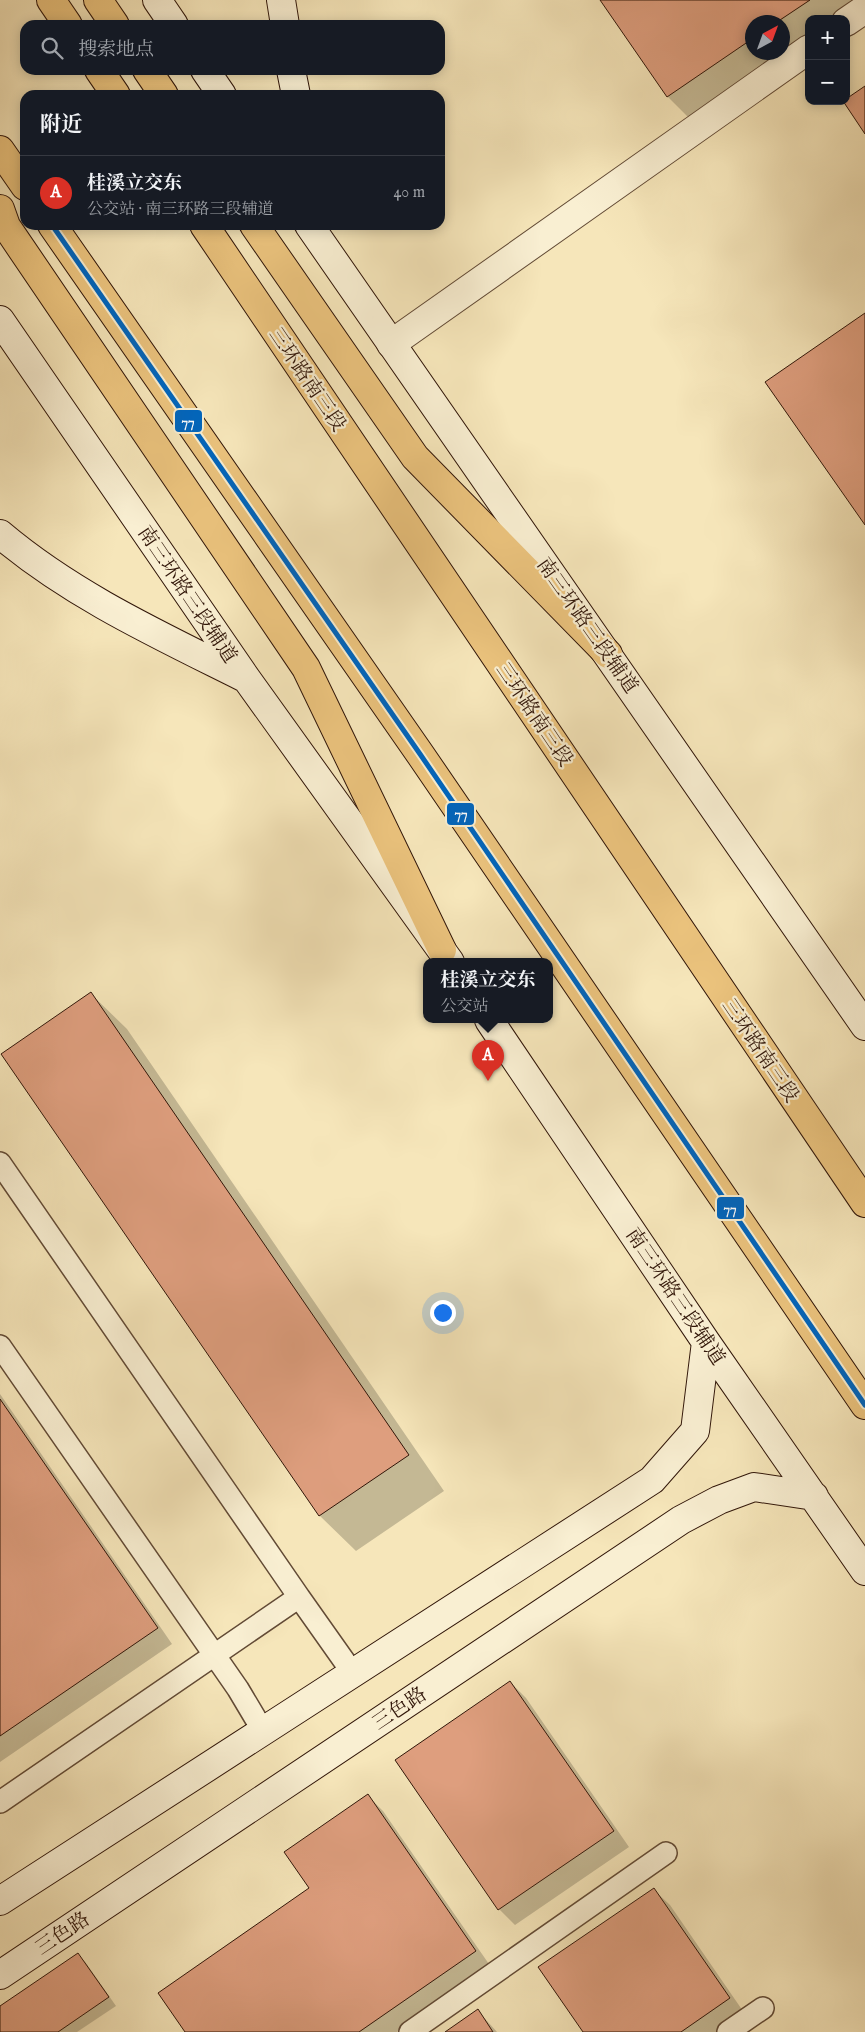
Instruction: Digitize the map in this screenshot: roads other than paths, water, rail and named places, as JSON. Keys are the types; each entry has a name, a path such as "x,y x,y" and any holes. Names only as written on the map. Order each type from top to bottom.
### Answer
{"highway":[{"path":"51,0 65,20"},
{"path":"98,0 112,20"},
{"path":"102,75 113,90"},
{"path":"150,75 161,90"},
{"path":"0,150 20,179"},
{"path":"0,209 6,226 306,668 446,956"},
{"path":"55,230 420,754 865,1405"},
{"name":"三环路南三段","path":"207,230 865,1203"},
{"path":"257,230 416,457 608,654"}],"street":[{"path":"158,0 171,20"},
{"path":"281,0 284,20"},
{"path":"850,19 865,9"},
{"path":"391,344 805,52"},
{"path":"208,75 219,90"},
{"path":"292,75 295,90"},
{"name":"南三环路三段辅道","path":"324,238 391,344 865,1026"},
{"name":"南三环路三段辅道","path":"0,320 246,678 446,956"},
{"path":"0,534 26,556 112,612 246,678"},
{"name":"南三环路三段辅道","path":"491,1023 706,1342 865,1571"},
{"path":"0,1901 652,1480 695,1431 706,1342"},
{"name":"三色路","path":"0,1974 681,1520 719,1500 754,1487 814,1496"}],"lane":[{"path":"0,1164 352,1672"},
{"path":"0,1346 238,1689 263,1731"},
{"path":"0,1802 299,1597"},
{"path":"410,2032 666,1853"},
{"path":"728,2032 763,2008"}],"place":[{"name":"桂溪立交东","path":"488,1081"}]}
